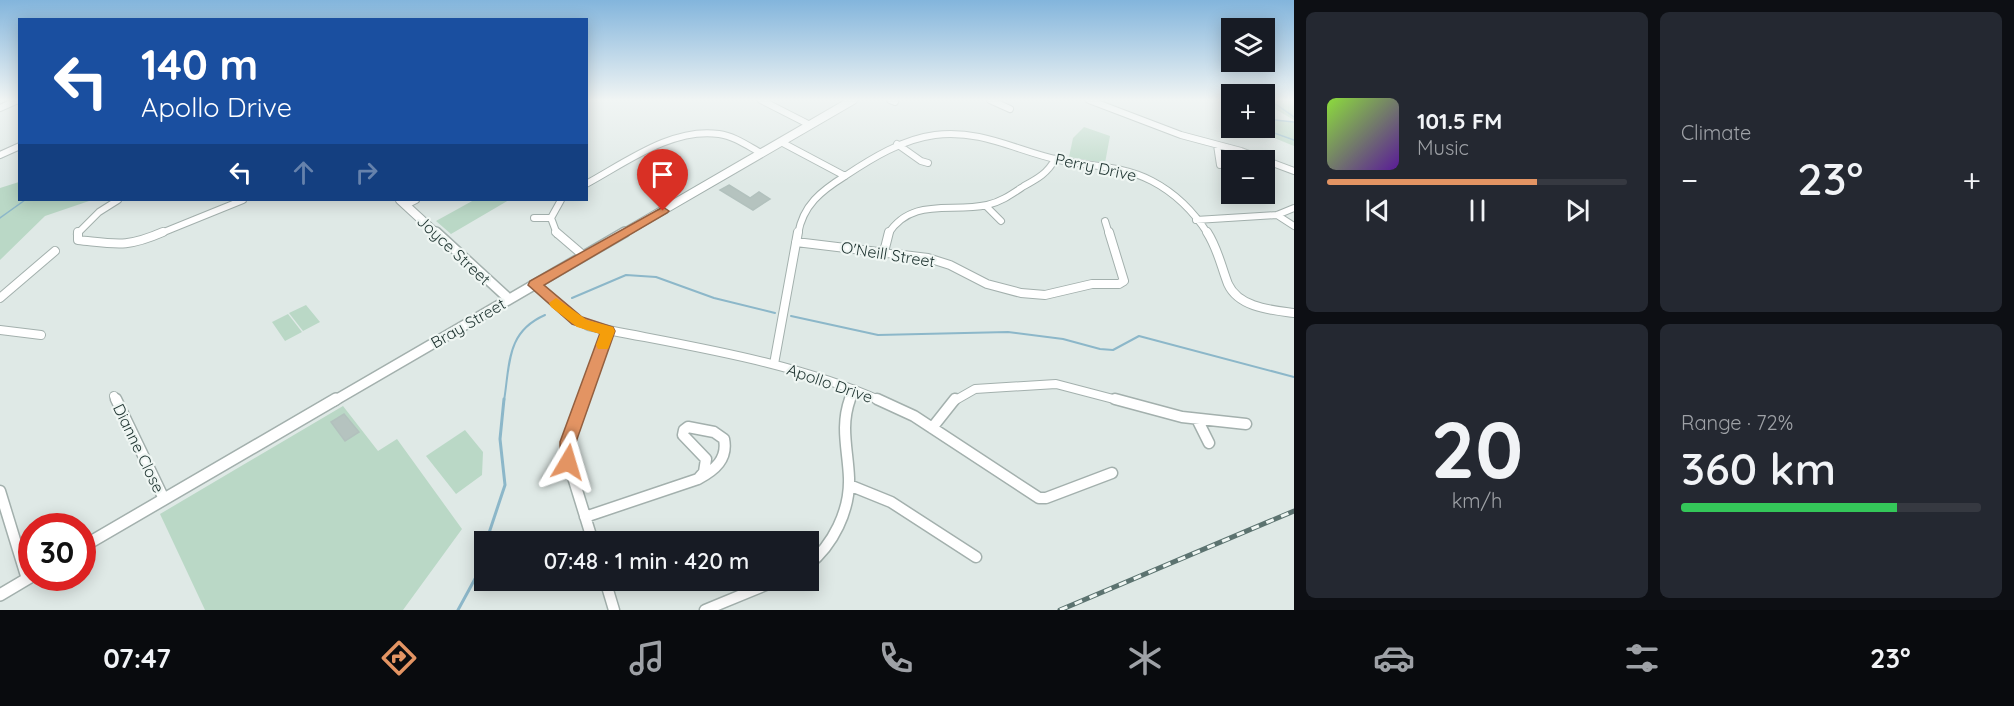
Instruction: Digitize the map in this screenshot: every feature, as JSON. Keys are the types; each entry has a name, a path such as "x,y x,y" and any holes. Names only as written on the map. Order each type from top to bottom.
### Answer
{"street":[{"path":"682,128 688,134"},
{"name":"Bray Street","path":"96,539 804,128"},
{"path":"1164,128 1294,171"},
{"path":"588,183 688,134 710,133 727,136 761,153"},
{"name":"Perry Drive","path":"774,364 796,242 806,206 820,192 897,144 940,135 971,135 991,139 1055,159 1116,169 1151,180 1164,188 1196,220 1220,255 1228,285 1236,296 1259,307 1294,313"},
{"path":"781,142 845,176"},
{"path":"897,144 921,161 928,163"},
{"path":"1217,145 1220,165"},
{"path":"0,155 18,147"},
{"path":"884,252 888,231 905,215 923,210 986,206 1002,201 1043,177 1051,169 1055,159"},
{"path":"116,201 80,228 77,238 124,245 142,241 241,201"},
{"path":"560,201 550,218 553,230 584,256"},
{"name":"Joyce Street","path":"403,202 508,299"},
{"path":"986,206 1001,221"},
{"path":"1196,220 1277,215 1294,208"},
{"path":"1277,215 1294,226"},
{"path":"534,218 550,218"},
{"name":"O'Neill Street","path":"796,242 939,261 987,284 1009,291 1055,294 1085,285 1119,284 1124,281 1105,221"},
{"path":"0,297 55,251"},
{"name":"Apollo Drive","path":"534,285 577,321 608,331 774,364 854,389 895,406 1039,498 1046,498 1112,473"},
{"path":"0,330 41,335"},
{"path":"589,531 568,462 568,442 608,331"},
{"path":"932,428 955,399 964,393 975,390 1048,384 1073,387 1164,413 1246,424"},
{"path":"819,556 833,535 849,485 844,423 854,389"},
{"name":"Dianne Close","path":"114,396 164,500"},
{"path":"1197,419 1209,443"},
{"path":"585,517 697,480 711,472 720,462 726,450 726,442 718,434 688,427 684,430 683,435 701,448 706,457 704,471 697,480"},
{"path":"849,485 891,502 976,557"},
{"path":"0,491 18,545"},
{"path":"0,595 18,584"},
{"path":"608,591 614,610"},
{"path":"705,610 751,591"}],"green space":[{"path":"1083,128 1110,136 1105,163 1069,157 1073,138"},
{"path":"1275,128 1294,128 1294,146 1274,138"},
{"path":"18,182 18,201 89,201 45,216 0,260 0,188"},
{"path":"472,201 507,201 451,234 436,221"},
{"path":"306,305 320,322 303,331 289,313"},
{"path":"288,314 302,332 285,341 272,322"},
{"path":"343,406 378,451 397,439 462,529 403,610 205,610 160,514"},
{"path":"465,430 483,452 482,475 456,494 426,456"}],"building":[{"path":"729,185 750,198 759,192 770,199 753,210 720,190"},
{"path":"344,414 359,432 345,441 331,422"}],"waterway":[{"path":"1275,133 1294,140"},
{"path":"0,218 24,201"},
{"path":"572,298 626,275 656,277 714,298 775,313"},
{"path":"504,401 509,362 516,340 532,322 545,315"},
{"path":"791,316 878,335 1008,332 1063,339 1100,349 1113,350 1139,336 1294,377"},
{"path":"490,531 505,485 500,439 504,399"},
{"path":"458,610 474,581"}],"railway":[{"path":"1060,610 1294,511"}],"slow traffic":[{"path":"556,303 572,318 608,331 603,345"}],"route":[{"path":"568,462 568,442 608,331 588,326 572,318 534,285 663,211"}]}
